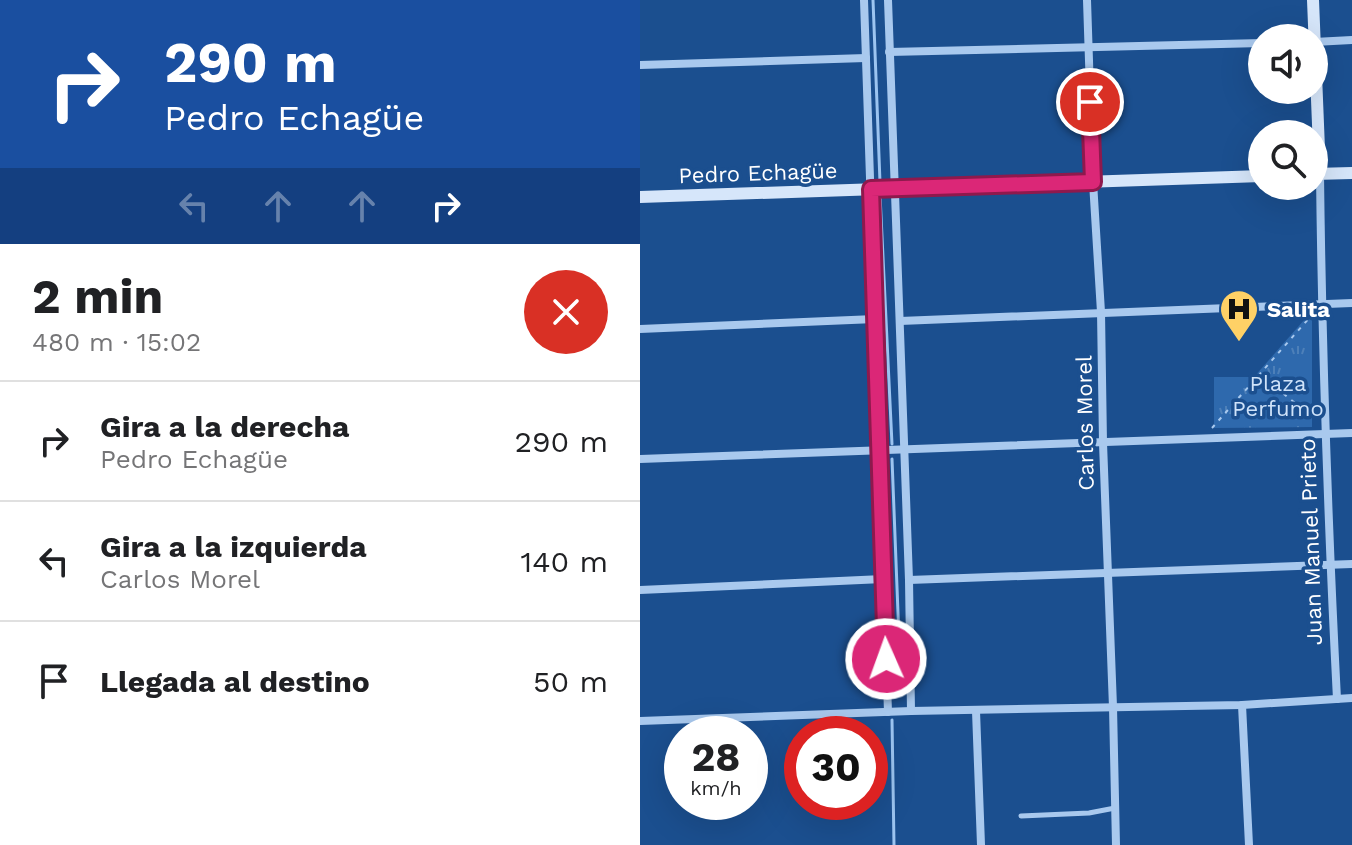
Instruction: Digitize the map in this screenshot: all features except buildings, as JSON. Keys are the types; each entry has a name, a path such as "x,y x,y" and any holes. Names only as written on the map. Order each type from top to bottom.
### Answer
{"street":[{"path":"864,0 888,712"},
{"path":"888,0 905,449 911,711"},
{"name":"Carlos Morel","path":"1087,0 1101,312 1116,845"},
{"name":"Juan Manuel Prieto","path":"1313,0 1314,24"},
{"path":"1328,41 1352,40"},
{"path":"889,52 1248,43"},
{"path":"640,65 866,58"},
{"path":"1328,174 1352,173"},
{"name":"Pedro Echagüe","path":"640,197 1248,176"},
{"name":"Juan Manuel Prieto","path":"1318,200 1337,699"},
{"path":"900,321 1352,303"},
{"path":"640,329 875,319"},
{"path":"640,459 1103,443 1326,430 1352,433"},
{"path":"909,580 1352,564"},
{"path":"640,590 883,579"},
{"path":"640,721 911,711 1242,705 1352,698"},
{"path":"1242,705 1249,845"},
{"path":"976,711 981,845"}],"lane":[{"path":"1021,816 1089,813 1115,808"}],"path":[{"path":"1203,438 1321,304"},
{"path":"1259,374 1326,430"}],"green space":[{"name":"Plaza Perfumo","path":"1312,311 1312,427 1214,428 1214,377 1254,377"}],"waterway":[{"path":"873,0 880,182"},
{"path":"880,195 892,444"},
{"path":"892,459 901,690"},
{"path":"892,720 894,845"}],"place":[{"name":"Salita","path":"1239,343"}],"route":[{"path":"886,659 871,189 1093,182 1090,102"}]}
